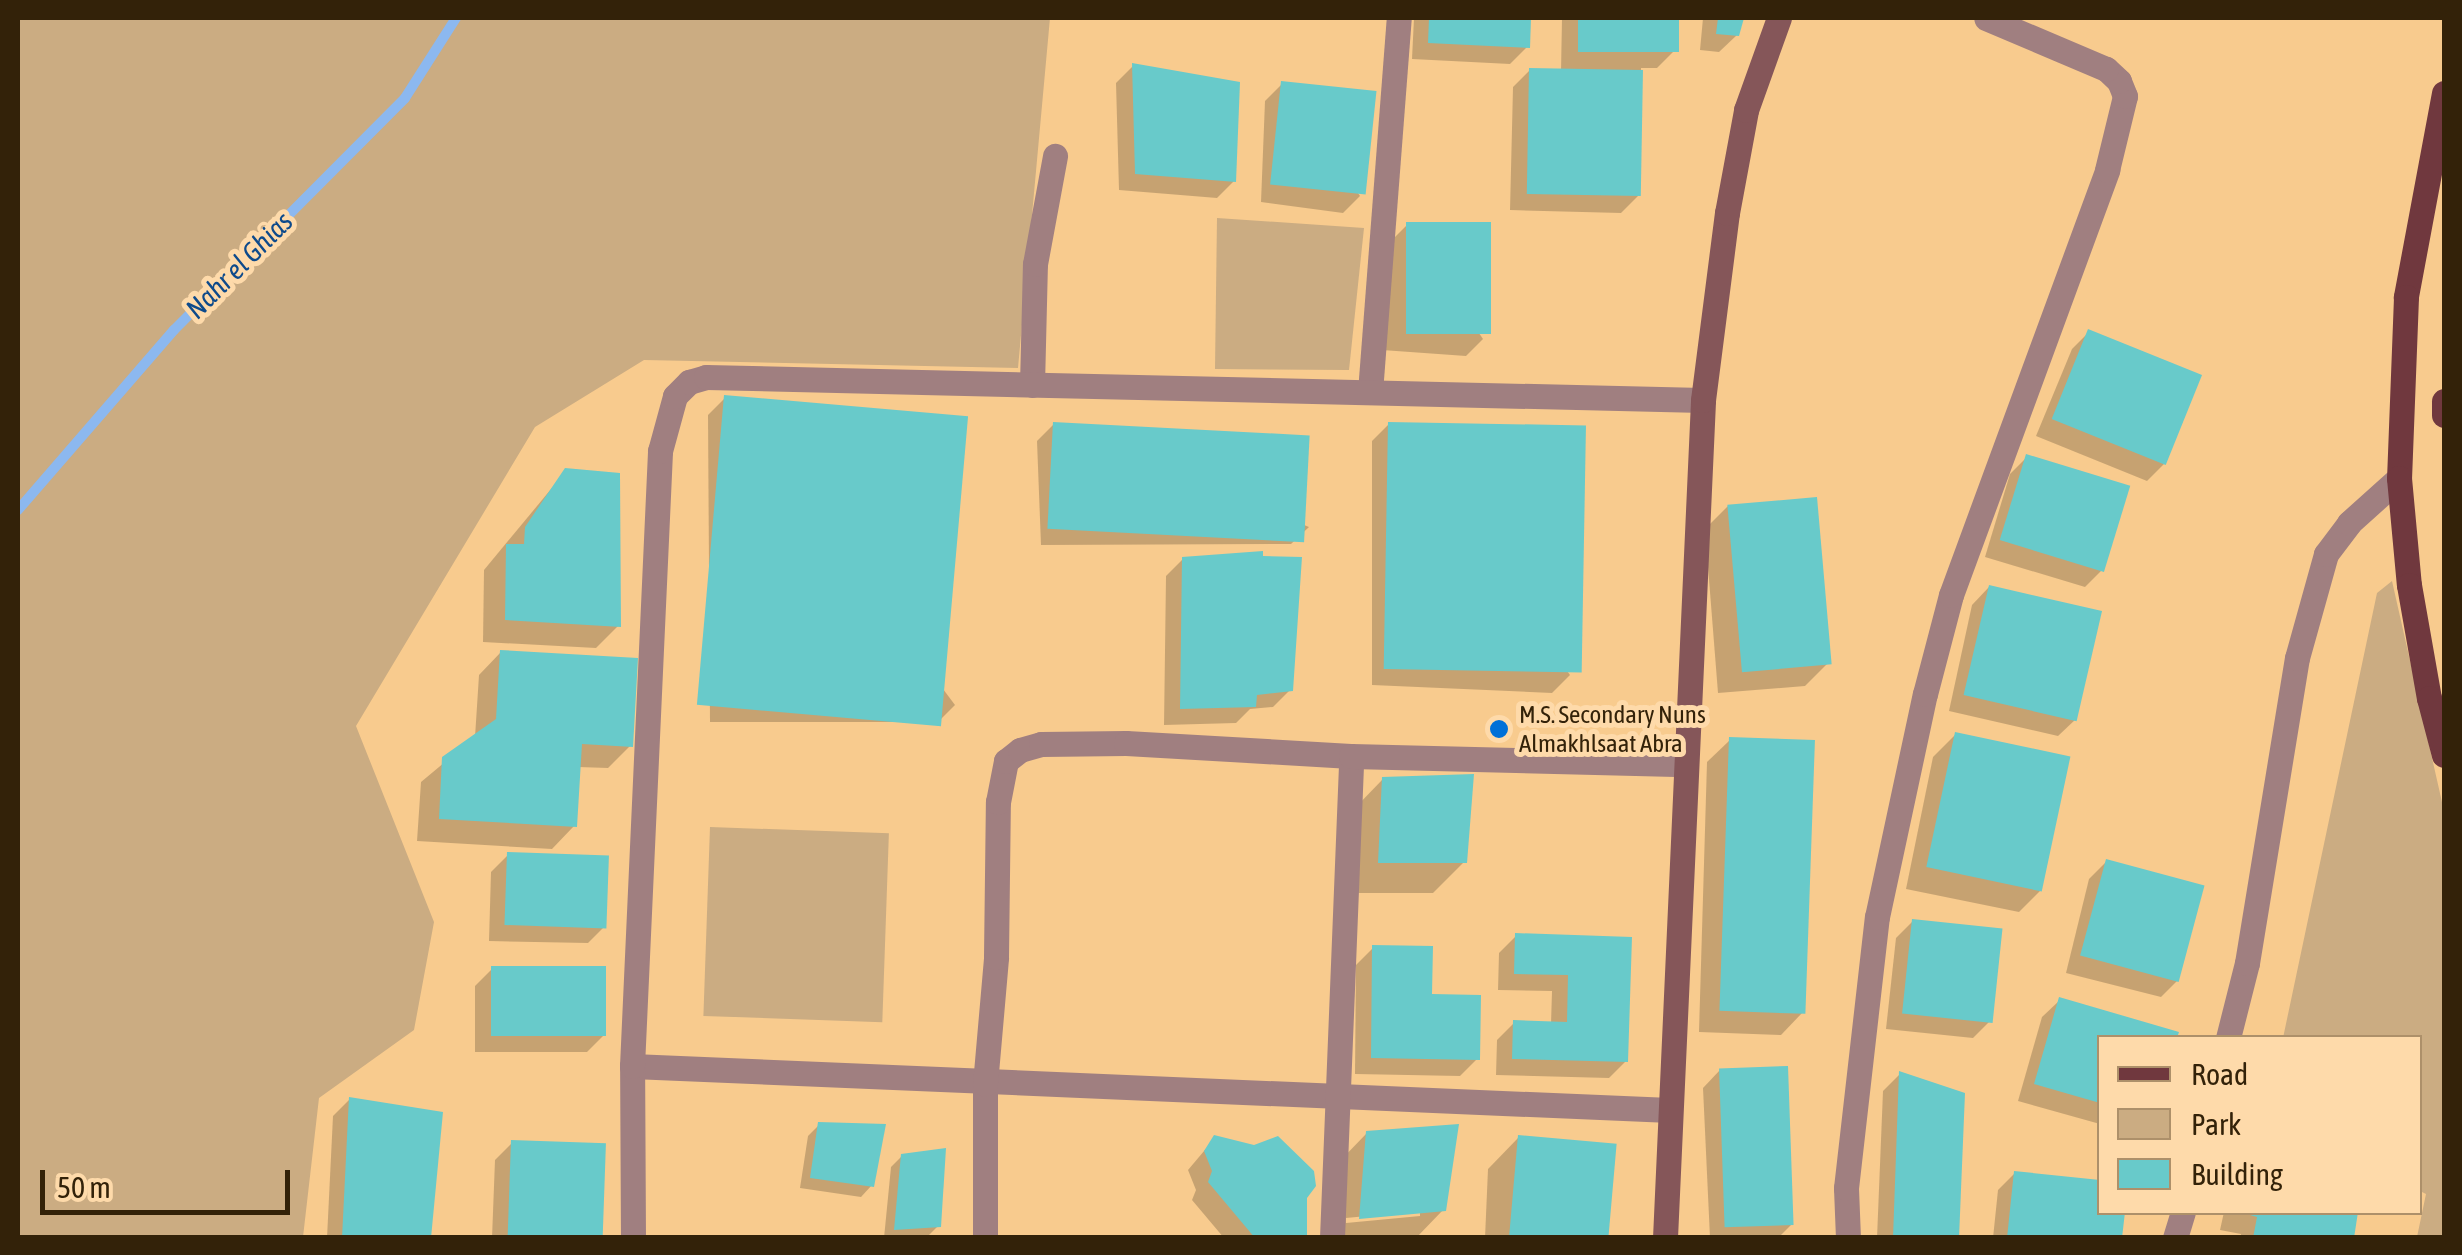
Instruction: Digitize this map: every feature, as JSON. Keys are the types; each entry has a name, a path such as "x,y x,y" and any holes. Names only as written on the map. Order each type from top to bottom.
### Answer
{"main road":[{"path":"1665,1238 1703,400 1726,214 1746,110 1779,18"},
{"path":"2444,93 2406,297 2399,478 2409,586 2429,698 2444,755"},
{"path":"2444,402 2444,415"}],"street":[{"path":"1370,392 1399,18"},
{"path":"1848,1238 1846,1188 1877,917 1924,694 1951,595 2107,170 2124,96 2119,81 2106,69 1986,18"},
{"path":"1032,384 1035,264 1054,156"},
{"path":"633,1238 632,1066 660,451 674,396 689,382 706,377 1703,400"},
{"path":"2229,1035 2247,963 2297,658 2326,554 2349,523 2399,478"},
{"path":"985,1238 985,1084 996,958 998,802 1006,762 1020,750 1041,744 1126,743 1352,756 1686,764"},
{"path":"1332,1238 1352,756"},
{"path":"632,1066 985,1084 1670,1110"}],"green space":[{"path":"18,18 1050,18 1018,368 644,360 535,427 356,726 434,922 414,1030 319,1098 303,1237 18,1237"},
{"path":"1217,218 1364,228 1349,370 1215,369"},
{"path":"2392,581 2444,811 2444,1237 2417,1237 2426,1194 2422,1192 2422,1035 2284,1035 2377,593"},
{"path":"710,827 889,833 882,1022 703,1016"}],"building":[{"path":"1429,18 1531,18 1530,48 1428,43"},
{"path":"1578,18 1679,18 1679,52 1578,52"},
{"path":"1718,18 1744,18 1739,36 1716,34"},
{"path":"1132,63 1240,82 1236,182 1135,174"},
{"path":"1529,68 1643,70 1641,196 1527,194"},
{"path":"1281,81 1376,91 1366,194 1270,184"},
{"path":"1406,222 1491,222 1491,334 1406,334"},
{"path":"2088,329 2202,375 2166,465 2052,419"},
{"path":"724,395 968,416 941,726 697,705"},
{"path":"1053,422 1310,435 1304,542 1047,529"},
{"path":"1388,422 1586,425 1582,672 1384,669"},
{"path":"2026,454 2130,486 2104,572 2000,540"},
{"path":"565,468 620,473 621,627 505,620 506,544 524,544 525,527"},
{"path":"1817,497 1832,664 1742,672 1727,505"},
{"path":"1263,551 1263,556 1302,557 1293,691 1257,695 1256,707 1180,709 1182,557"},
{"path":"1989,585 2102,611 2077,721 1964,695"},
{"path":"500,650 638,658 633,747 582,744 577,827 439,819 442,757 496,719"},
{"path":"1955,732 2070,757 2042,892 1926,867"},
{"path":"1729,737 1815,740 1805,1014 1719,1011"},
{"path":"1474,774 1467,863 1378,863 1382,777"},
{"path":"507,852 609,856 606,929 504,925"},
{"path":"2106,859 2205,885 2179,982 2080,956"},
{"path":"1912,919 2003,929 1993,1023 1902,1013"},
{"path":"1515,933 1632,937 1628,1062 1512,1059 1513,1020 1567,1022 1568,975 1514,974"},
{"path":"1372,945 1433,946 1432,994 1481,995 1480,1060 1371,1058"},
{"path":"491,966 606,966 606,1036 491,1036"},
{"path":"2059,997 2179,1032 2097,1035 2097,1102 2034,1084"},
{"path":"1788,1066 1794,1225 1725,1227 1719,1068"},
{"path":"1899,1071 1965,1093 1959,1238 1893,1238"},
{"path":"349,1097 443,1112 431,1238 342,1238"},
{"path":"818,1122 886,1124 874,1187 810,1178"},
{"path":"1459,1124 1446,1211 1359,1219 1366,1131"},
{"path":"1214,1135 1254,1145 1278,1136 1314,1171 1316,1186 1307,1198 1307,1238 1255,1238 1208,1182 1212,1171 1204,1151"},
{"path":"1518,1135 1617,1144 1608,1238 1509,1238"},
{"path":"511,1140 606,1143 603,1238 508,1238"},
{"path":"946,1148 941,1227 894,1230 901,1154"},
{"path":"2014,1171 2097,1180 2097,1215 2125,1215 2122,1238 2007,1238"},
{"path":"2250,1215 2358,1215 2354,1238 2253,1238 2257,1217"}],"waterway":[{"name":"Nahr el Ghias","path":"18,510 174,330 405,98 456,18"}],"place":[{"name":"M.S. Secondary Nuns Almakhlsaat Abra","path":"1499,729"}]}
